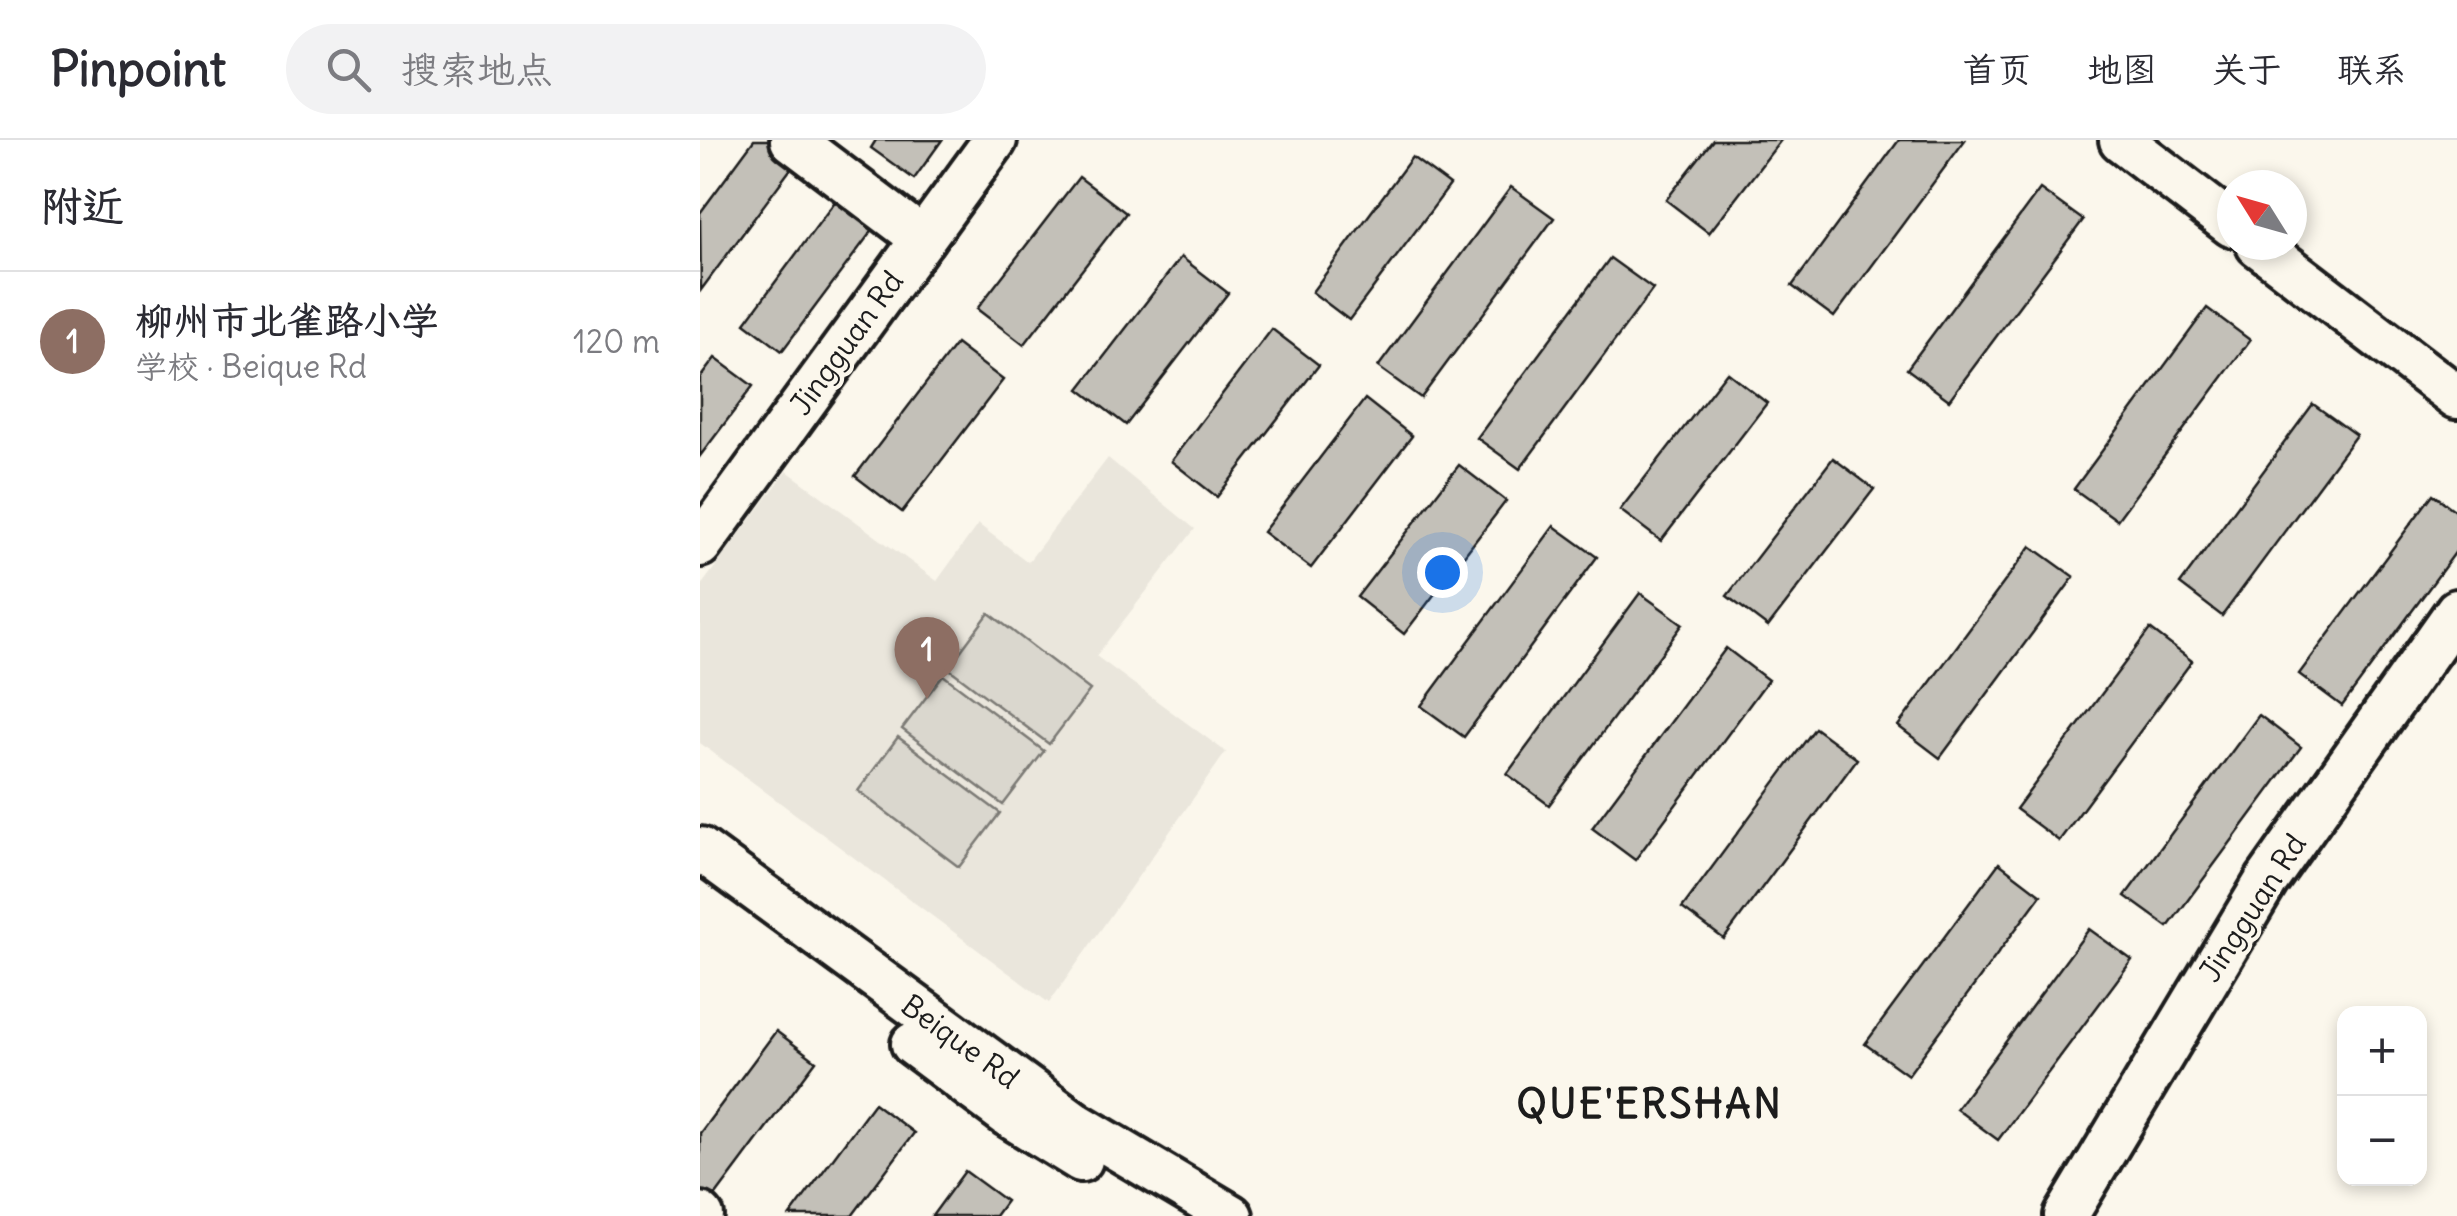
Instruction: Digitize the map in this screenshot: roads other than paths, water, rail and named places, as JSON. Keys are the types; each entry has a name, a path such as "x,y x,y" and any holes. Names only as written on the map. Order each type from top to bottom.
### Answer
{"street":[{"path":"792,140 923,239"},
{"name":"Jingguan Rd","path":"700,545 995,140"},
{"path":"2120,140 2217,214"},
{"path":"2278,260 2457,397"},
{"name":"Jingguan Rd","path":"2066,1216 2268,880 2457,611"},
{"name":"Beique Rd","path":"700,849 1076,1124 1232,1216"},
{"path":"700,886 1008,1115 1172,1216"}],"place":[{"name":"柳州市北雀路小学","path":"927,699"}],"district":[{"name":"QUE'ERSHAN","path":"1650,1104"}]}
